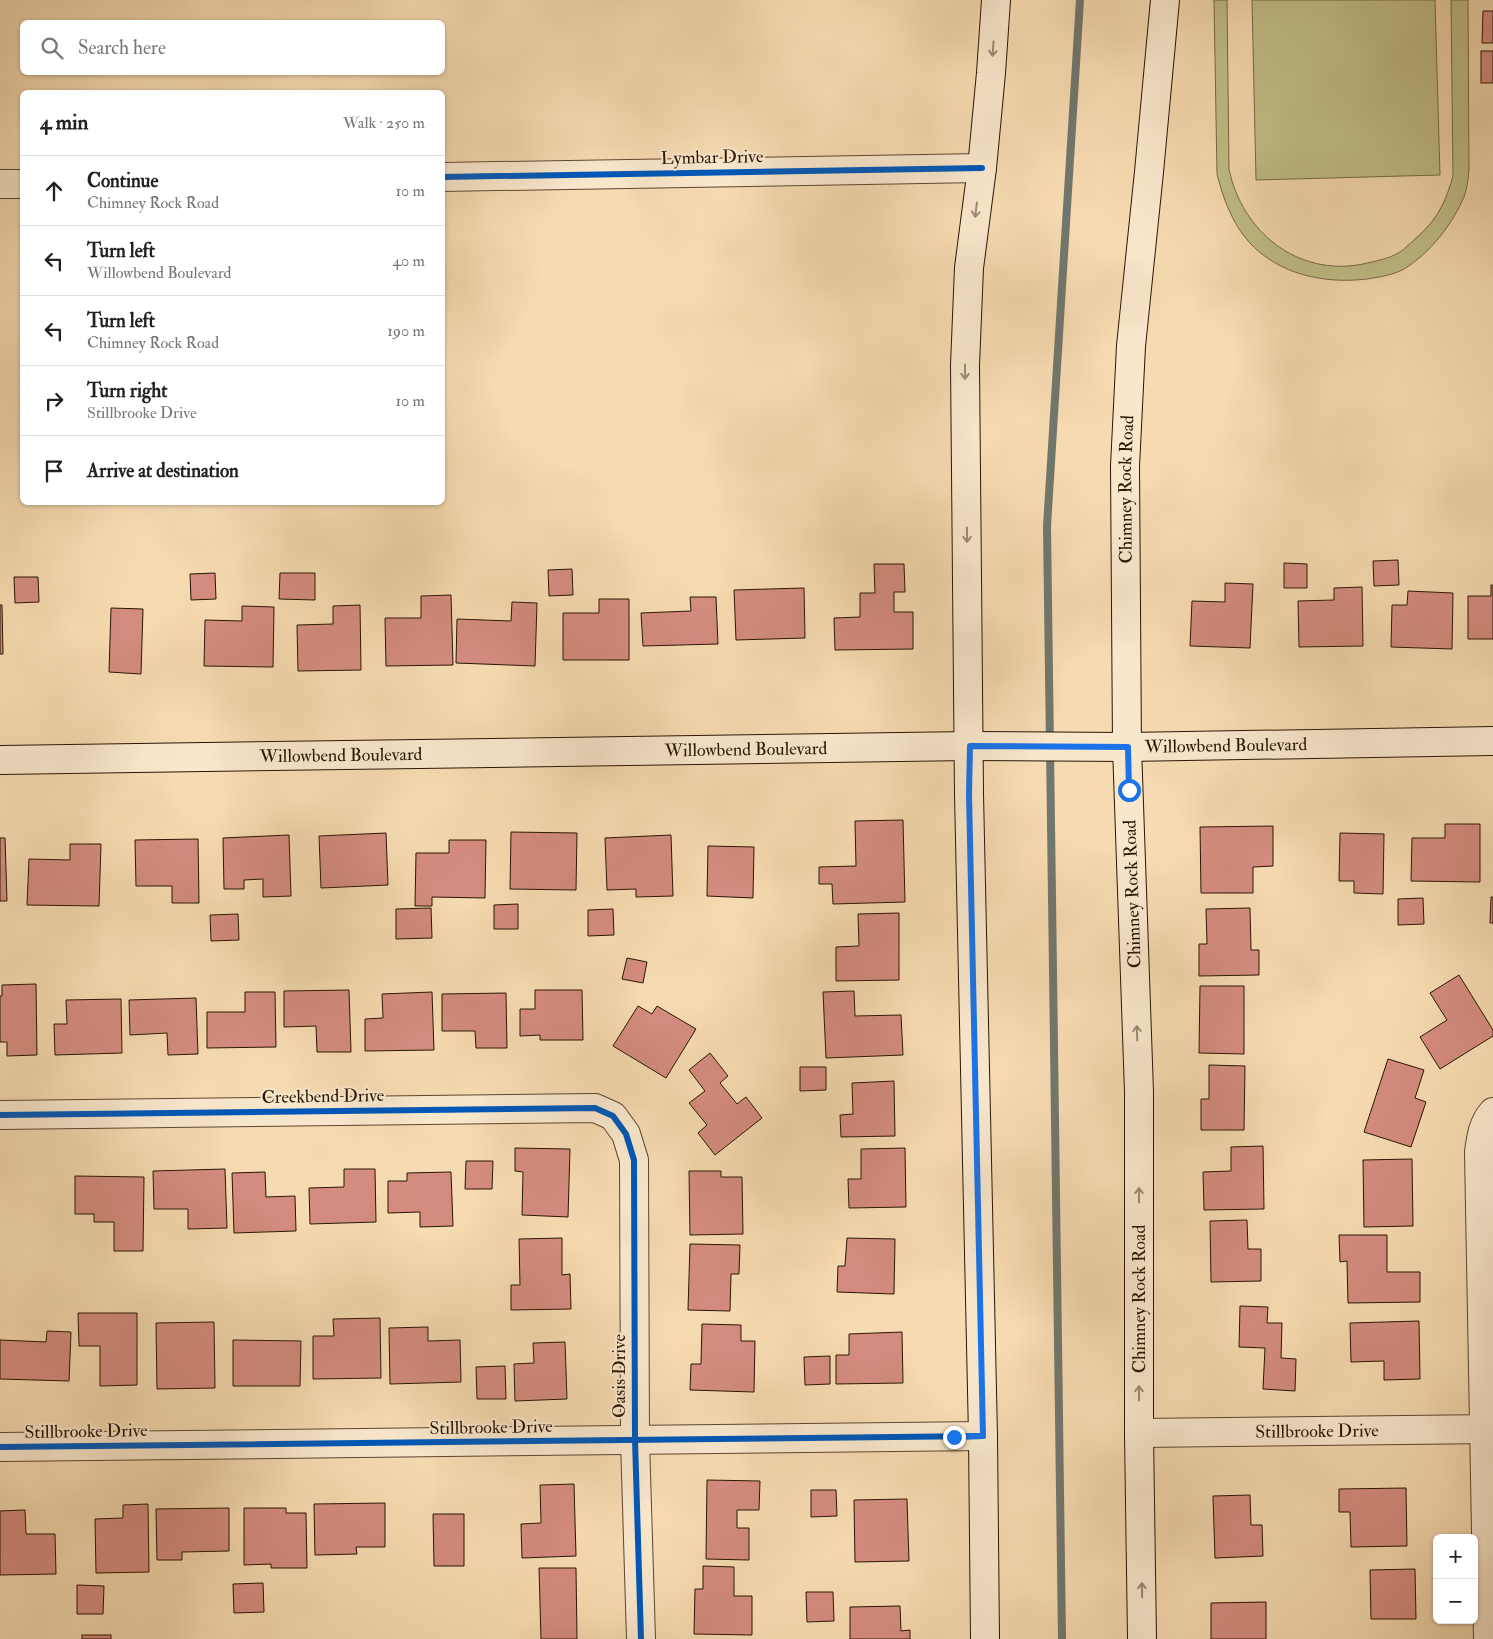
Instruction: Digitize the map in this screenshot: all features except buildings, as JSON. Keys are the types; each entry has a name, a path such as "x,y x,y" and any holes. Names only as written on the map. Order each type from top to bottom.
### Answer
{"main road":[{"path":"985,1639 983,1436 970,814 965,365 969,268 982,168 996,0"},
{"name":"Chimney Rock Road","path":"1142,1639 1139,1433 1139,1092 1128,747 1125,466 1131,346 1165,0"},
{"name":"Lymbar Drive","path":"445,177 982,168"},
{"path":"0,184 20,184"},
{"name":"Willowbend Boulevard","path":"0,760 970,746 1128,747 1493,741"},
{"name":"Creekbend Drive","path":"0,1115 595,1108 613,1116 626,1134 629,1144"},
{"path":"1488,1639 1489,1429 1479,1152 1481,1136 1491,1114"},
{"name":"Oasis Drive","path":"629,1144 634,1160 635,1440 641,1639"},
{"name":"Stillbrooke Drive","path":"1139,1433 1489,1429"},
{"name":"Stillbrooke Drive","path":"0,1447 983,1436"}],"shaded area":[{"path":"1214,0 1227,0 1229,169 1236,192 1246,212 1260,230 1276,245 1295,256 1316,264 1339,266 1377,261 1400,252 1429,225 1447,195 1453,176 1451,0 1468,0 1469,171 1467,187 1464,197 1447,228 1423,255 1404,269 1391,274 1367,279 1335,280 1304,275 1288,270 1261,253 1243,235 1229,210 1217,174"},
{"path":"1252,0 1435,0 1440,175 1256,180"}],"waterway":[{"path":"1062,1639 1047,526 1080,0"}],"cycle path":[{"path":"445,177 982,168"},
{"path":"0,1115 595,1108 613,1116 626,1134 634,1160 635,1440 641,1639"},
{"path":"0,1447 983,1436"}],"route":[{"path":"954,1437 983,1436 969,794 970,746 1128,747 1129,790"}]}
